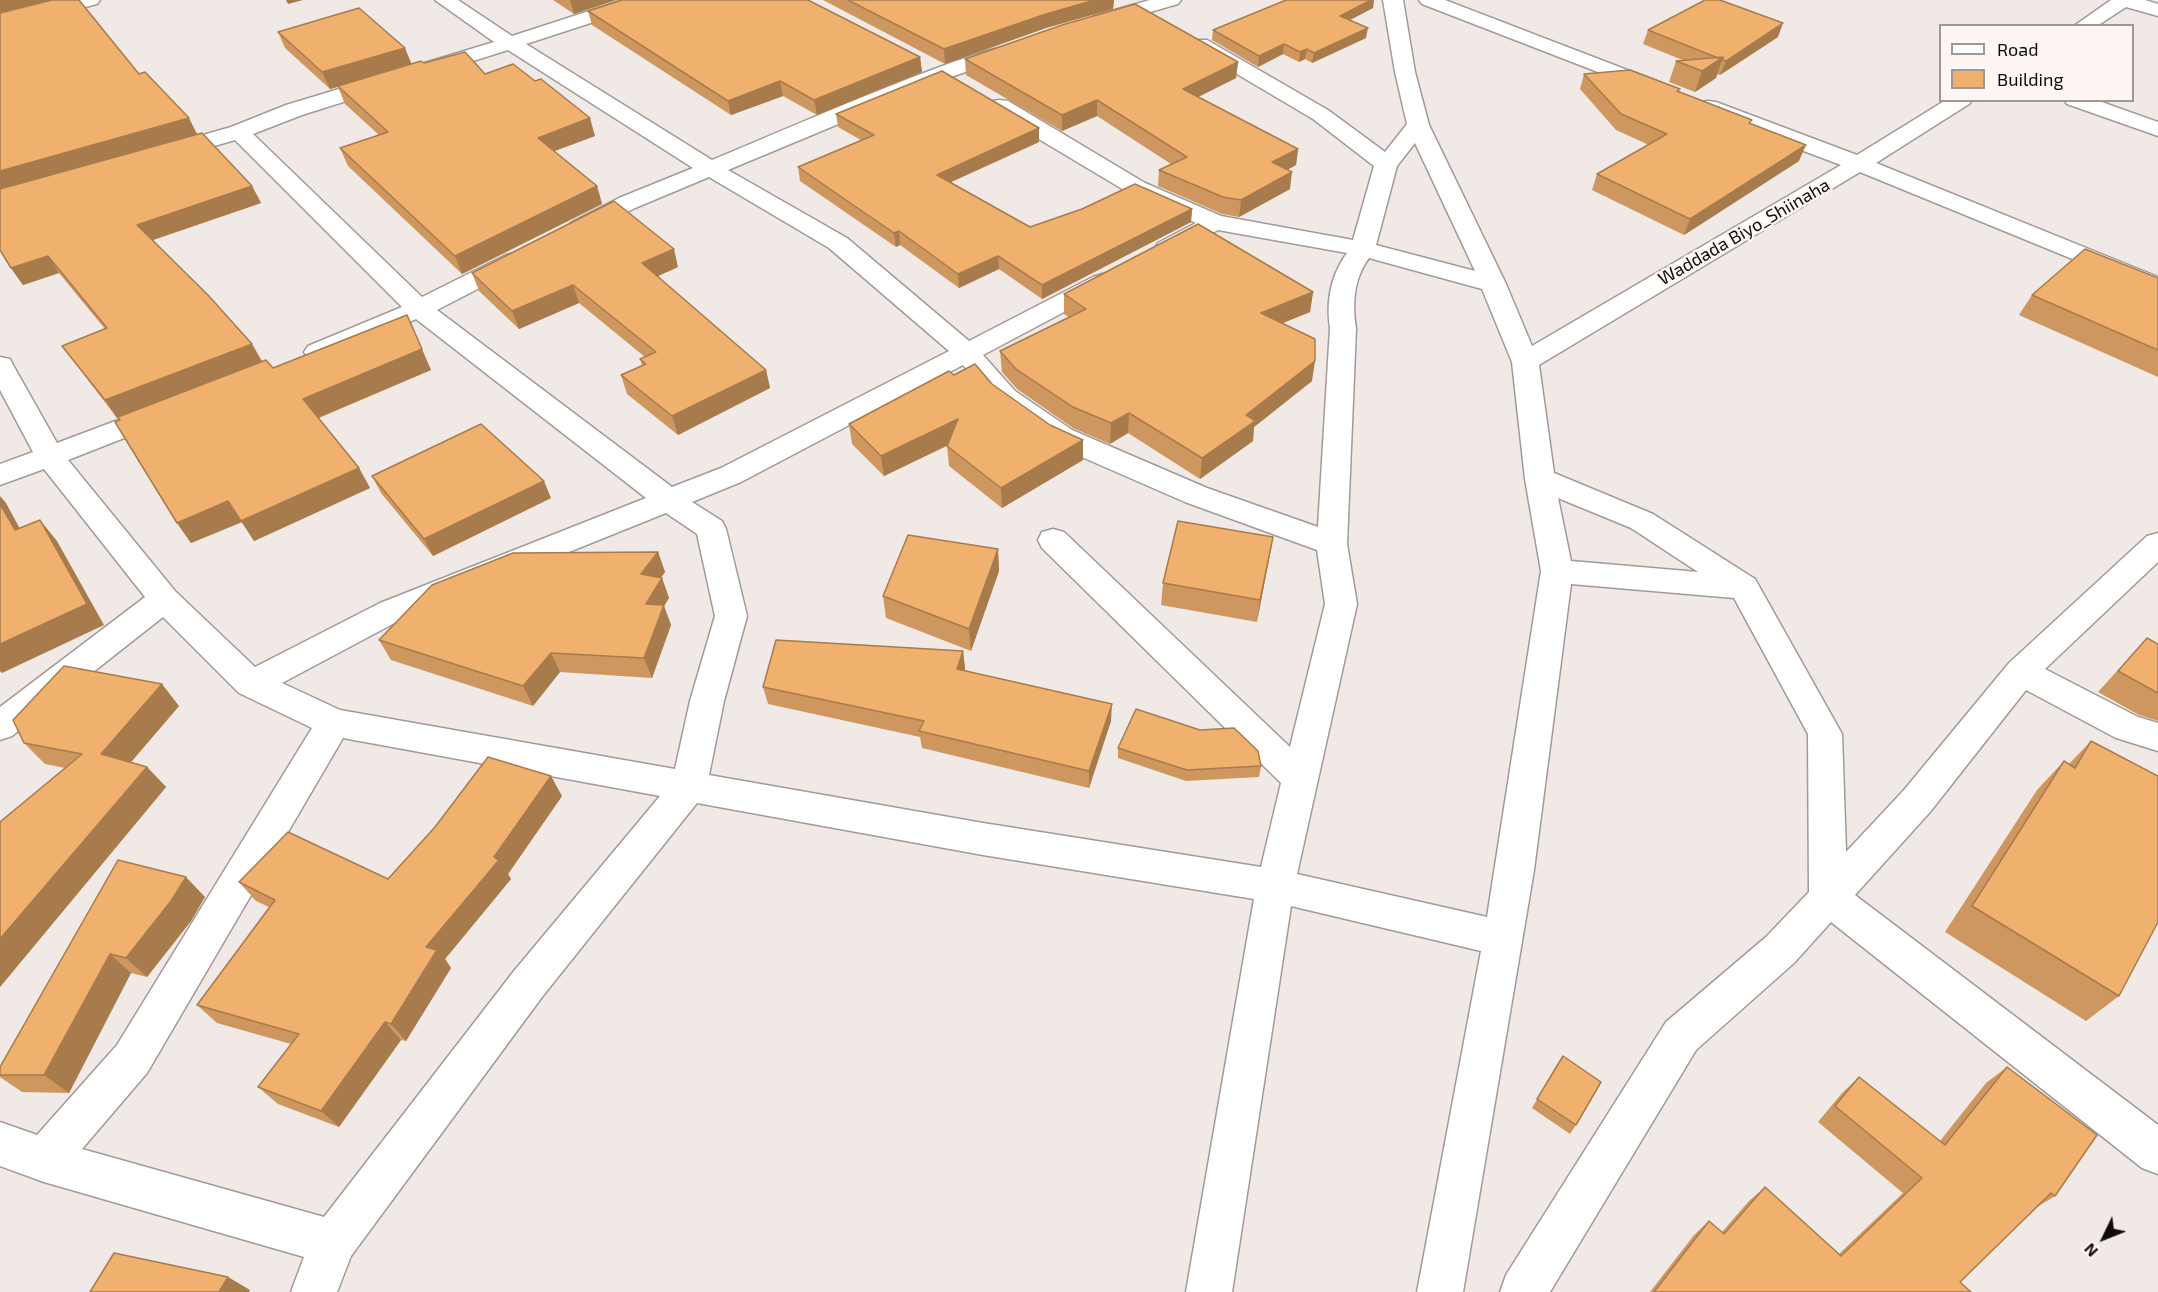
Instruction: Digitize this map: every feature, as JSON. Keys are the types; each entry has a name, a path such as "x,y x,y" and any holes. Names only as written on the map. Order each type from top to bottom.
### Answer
{"street":[{"path":"0,23 90,0"},
{"path":"445,0 711,169 838,243 967,353 1005,397 1062,437 1196,495 1332,544"},
{"path":"150,158 238,132 294,110 642,0"},
{"path":"1393,0 1405,72 1418,125 1492,284 1525,362 1540,479 1557,571 1515,870 1440,1292"},
{"path":"1429,0 1470,18 1671,93"},
{"path":"2086,24 2124,0 2158,10"},
{"path":"1076,27 1149,7"},
{"path":"1180,32 1329,121 1362,143 1386,165"},
{"path":"564,235 627,203 944,74 1032,42"},
{"path":"985,97 1137,188 1215,222 1363,249 1492,284"},
{"path":"1693,102 1860,164 2158,286"},
{"name":"Waddada Biyo_Shiinaha","path":"1525,362 1860,164 1959,102"},
{"path":"2080,102 2158,129"},
{"path":"1209,1292 1275,886 1341,604 1332,544 1343,328 1341,307 1349,268 1363,249 1386,165 1418,125"},
{"path":"238,132 419,309 668,499 711,529 731,616 707,701 689,787 528,984 333,1242 314,1292"},
{"path":"251,684 391,611 731,475 1215,222"},
{"path":"302,358 419,309 533,250"},
{"path":"0,365 50,457 164,599 251,684 334,723 983,839 1275,886 1503,938"},
{"path":"0,475 181,406"},
{"path":"1540,479 1642,521 1744,587 1825,734 1828,897"},
{"path":"1053,540 1300,779"},
{"path":"1535,1286 1681,1036 1780,950 1917,801 2021,672 2158,544"},
{"path":"1557,571 1744,587"},
{"path":"0,726 164,599"},
{"path":"2021,672 2128,728 2158,737"},
{"path":"44,1160 132,1059 334,723"},
{"path":"1828,897 2158,1152"},
{"path":"0,1144 44,1160 333,1242"}],"building":[{"path":"52,0 79,0 139,74 145,72 189,118 0,171 0,13"},
{"path":"622,0 808,0 920,57 814,100 780,81 728,101 588,11"},
{"path":"848,0 1095,0 1046,14 944,49"},
{"path":"1286,0 1371,0 1340,16 1368,28 1314,53 1307,49 1300,52 1284,44 1259,56 1213,30"},
{"path":"1705,0 1720,0 1783,23 1726,61 1723,57 1718,58 1648,30"},
{"path":"1135,4 1238,62 1183,89 1298,149 1272,162 1292,172 1241,200 1223,197 1159,170 1187,157 1097,100 1062,115 965,59 1062,25"},
{"path":"359,8 405,48 322,72 278,32"},
{"path":"465,52 485,74 513,64 535,81 541,79 590,118 538,138 597,186 455,256 340,148 388,132 338,86 421,61 424,63"},
{"path":"1723,57 1702,71 1676,61"},
{"path":"1630,70 1680,89 1677,91 1752,120 1749,123 1806,145 1690,219 1597,174 1667,134 1621,114 1584,74"},
{"path":"942,71 1039,128 937,175 1030,227 1082,209 1135,184 1192,209 1042,285 998,256 958,274 899,231 894,233 798,167 874,135 836,114"},
{"path":"202,133 252,186 137,225 208,295 252,344 105,400 62,346 107,328 48,256 11,268 0,250 0,189"},
{"path":"614,201 674,249 642,263 766,370 672,416 621,375 646,364 640,359 656,352 573,285 512,311 472,273"},
{"path":"1198,224 1313,292 1261,313 1315,339 1315,361 1246,415 1255,421 1202,458 1129,413 1111,423 1073,407 1016,369 1000,351 1086,309 1064,294"},
{"path":"2085,249 2158,278 2158,350 2032,295"},
{"path":"407,315 422,349 303,399 359,468 241,521 228,501 177,523 115,422 120,420 118,417 266,360 273,368"},
{"path":"975,364 992,384 1050,425 1083,440 1001,488 947,446 958,419 881,456 849,424 949,371 954,375"},
{"path":"481,424 544,481 424,539 372,476"},
{"path":"0,504 15,530 40,520 87,604 0,644"},
{"path":"1178,521 1273,537 1260,600 1163,583"},
{"path":"908,535 998,549 969,629 883,596"},
{"path":"658,552 641,574 662,578 646,604 664,605 644,658 551,653 523,686 379,640 432,585 513,553"},
{"path":"2147,638 2158,644 2158,693 2118,671"},
{"path":"776,640 963,651 957,669 1112,704 1089,771 919,731 924,721 763,687"},
{"path":"64,666 162,684 101,754 147,767 0,939 0,822 82,754 24,743 13,720"},
{"path":"1136,709 1200,730 1234,728 1258,751 1261,766 1187,770 1118,748"},
{"path":"2091,741 2158,776 2158,922 2119,996 1972,906 2064,761 2075,768"},
{"path":"488,757 551,776 494,857 499,860 426,947 437,950 391,1024 385,1022 321,1111 258,1087 299,1034 197,1005 275,900 239,882 288,832 388,879 435,827"},
{"path":"118,860 186,877 171,901 126,958 110,954 44,1075 0,1075 0,1067"},
{"path":"1563,1056 1601,1082 1576,1125 1537,1099"},
{"path":"2007,1067 2097,1135 2055,1196 2051,1193 1960,1282 1971,1292 1654,1292 1709,1221 1724,1234 1765,1187 1841,1256 1922,1178 1835,1106 1859,1077 1945,1145"},
{"path":"114,1253 228,1277 219,1292 90,1292"}]}
